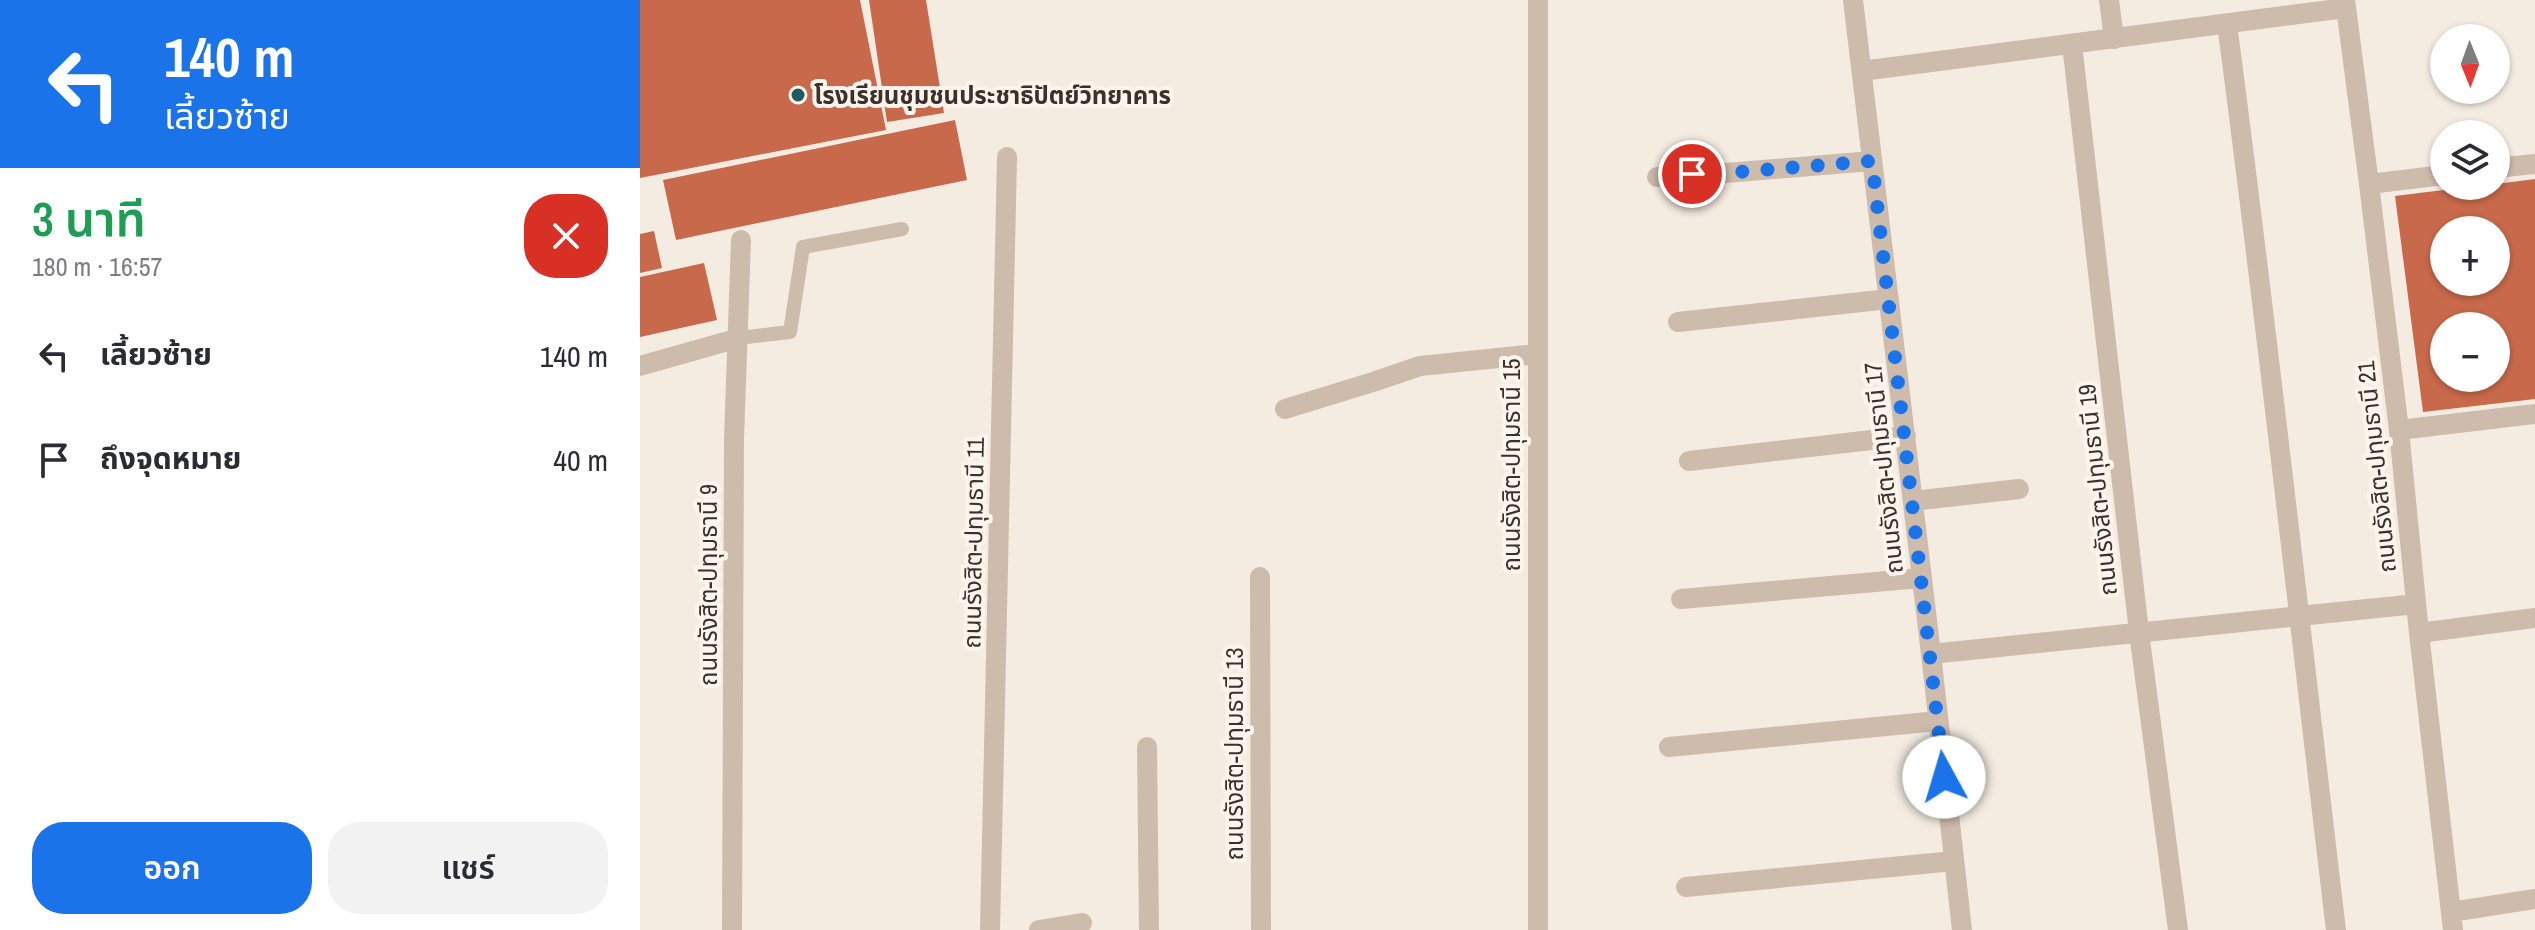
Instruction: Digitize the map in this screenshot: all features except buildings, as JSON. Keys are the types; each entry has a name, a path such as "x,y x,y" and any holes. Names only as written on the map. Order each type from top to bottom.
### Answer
{"street":[{"name":"ถนนรังสิต-ปทุมธานี 15","path":"1538,0 1538,930"},
{"name":"ถนนรังสิต-ปทุมธานี 17","path":"1853,0 1962,930"},
{"path":"2109,0 2114,39"},
{"path":"1862,71 2227,24 2345,4"},
{"name":"ถนนรังสิต-ปทุมธานี 21","path":"2345,4 2399,430 2452,921"},
{"path":"2227,24 2273,380 2336,930"},
{"name":"ถนนรังสิต-ปทุมธานี 19","path":"2072,44 2139,632 2178,930"},
{"name":"ถนนรังสิต-ปทุมธานี 11","path":"990,930 1007,157"},
{"path":"1657,177 1872,161"},
{"path":"2510,167 2535,164"},
{"path":"2369,184 2430,177"},
{"name":"ถนนรังสิต-ปทุมธานี 9","path":"732,930 734,439 741,240"},
{"path":"1678,322 1889,299"},
{"path":"640,366 739,338"},
{"path":"1285,409 1420,366 1537,354"},
{"path":"2399,430 2535,414"},
{"path":"1689,461 1906,436"},
{"path":"1913,501 2019,489"},
{"name":"ถนนรังสิต-ปทุมธานี 13","path":"1260,577 1261,930"},
{"path":"1681,599 1921,578"},
{"path":"1931,654 2416,604"},
{"path":"2419,633 2535,618"},
{"path":"1669,747 1938,721"},
{"path":"1147,747 1149,930"},
{"path":"1686,887 1954,861"},
{"path":"2452,921 2535,899"},
{"path":"1039,930 1082,923"}],"lane":[{"path":"739,338 790,332 803,247 902,229"}],"place":[{"name":"โรงเรียนชุมชนประชาธิปัตย์วิทยาคาร","path":"798,95"}],"route":[{"path":"1692,174 1872,161 1944,777"}]}
